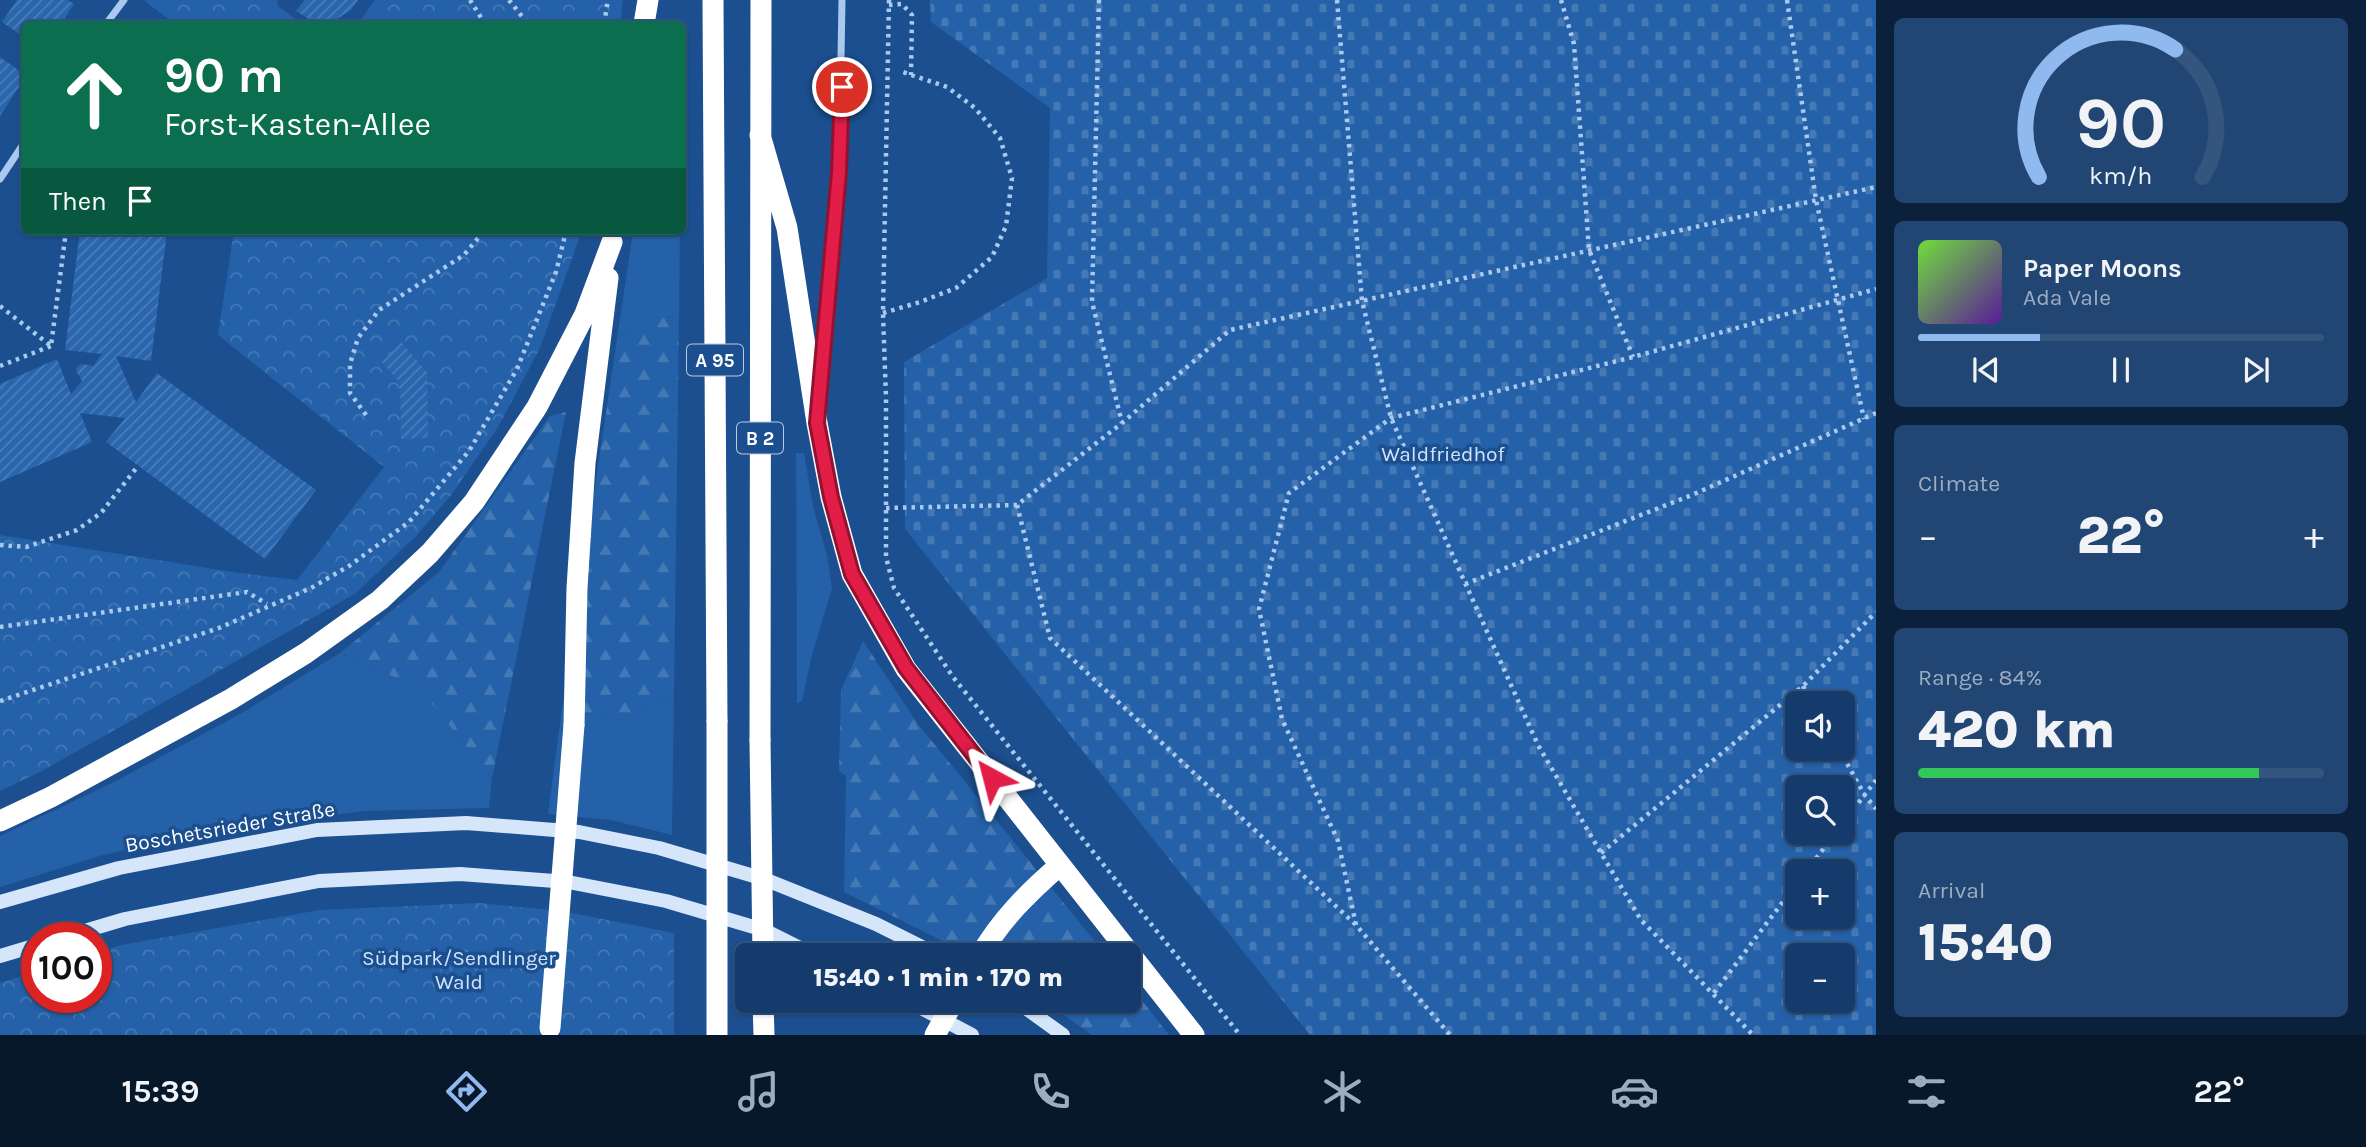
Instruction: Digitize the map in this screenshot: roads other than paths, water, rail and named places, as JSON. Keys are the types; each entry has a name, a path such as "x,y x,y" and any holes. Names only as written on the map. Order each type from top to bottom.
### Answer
{"highway":[{"path":"644,21 648,0"},
{"name":"A 95","path":"713,0 717,1035"},
{"path":"761,0 760,135 786,228 831,497 852,574 906,668 1194,1035"},
{"name":"B 2","path":"760,135 760,740 763,943"},
{"path":"550,1031 574,725 577,588 585,463 613,237"},
{"path":"0,821 51,797 231,699 306,653 380,600 430,553 474,502 537,407 585,314 613,237"},
{"path":"987,943 1022,898 1060,865"},
{"path":"763,1013 764,1035"},
{"path":"935,1035 947,1013"}],"main road":[{"name":"Boschetsrieder Straße","path":"0,902 119,868 317,830 466,823 579,832 659,848 764,879 876,924 914,943"},
{"path":"112,923 319,881 460,874 568,882 666,901 764,930 790,943"},
{"path":"0,956 21,950"},
{"path":"931,1013 972,1035"},
{"path":"1033,1013 1063,1035"}],"street":[{"path":"108,21 124,0"},
{"path":"817,423 839,172 842,0"},
{"path":"0,179 21,148"}],"park label":[{"name":"Waldfriedhof","path":"1443,454"},
{"name":"Südpark/Sendlinger Wald","path":"459,970"}]}
